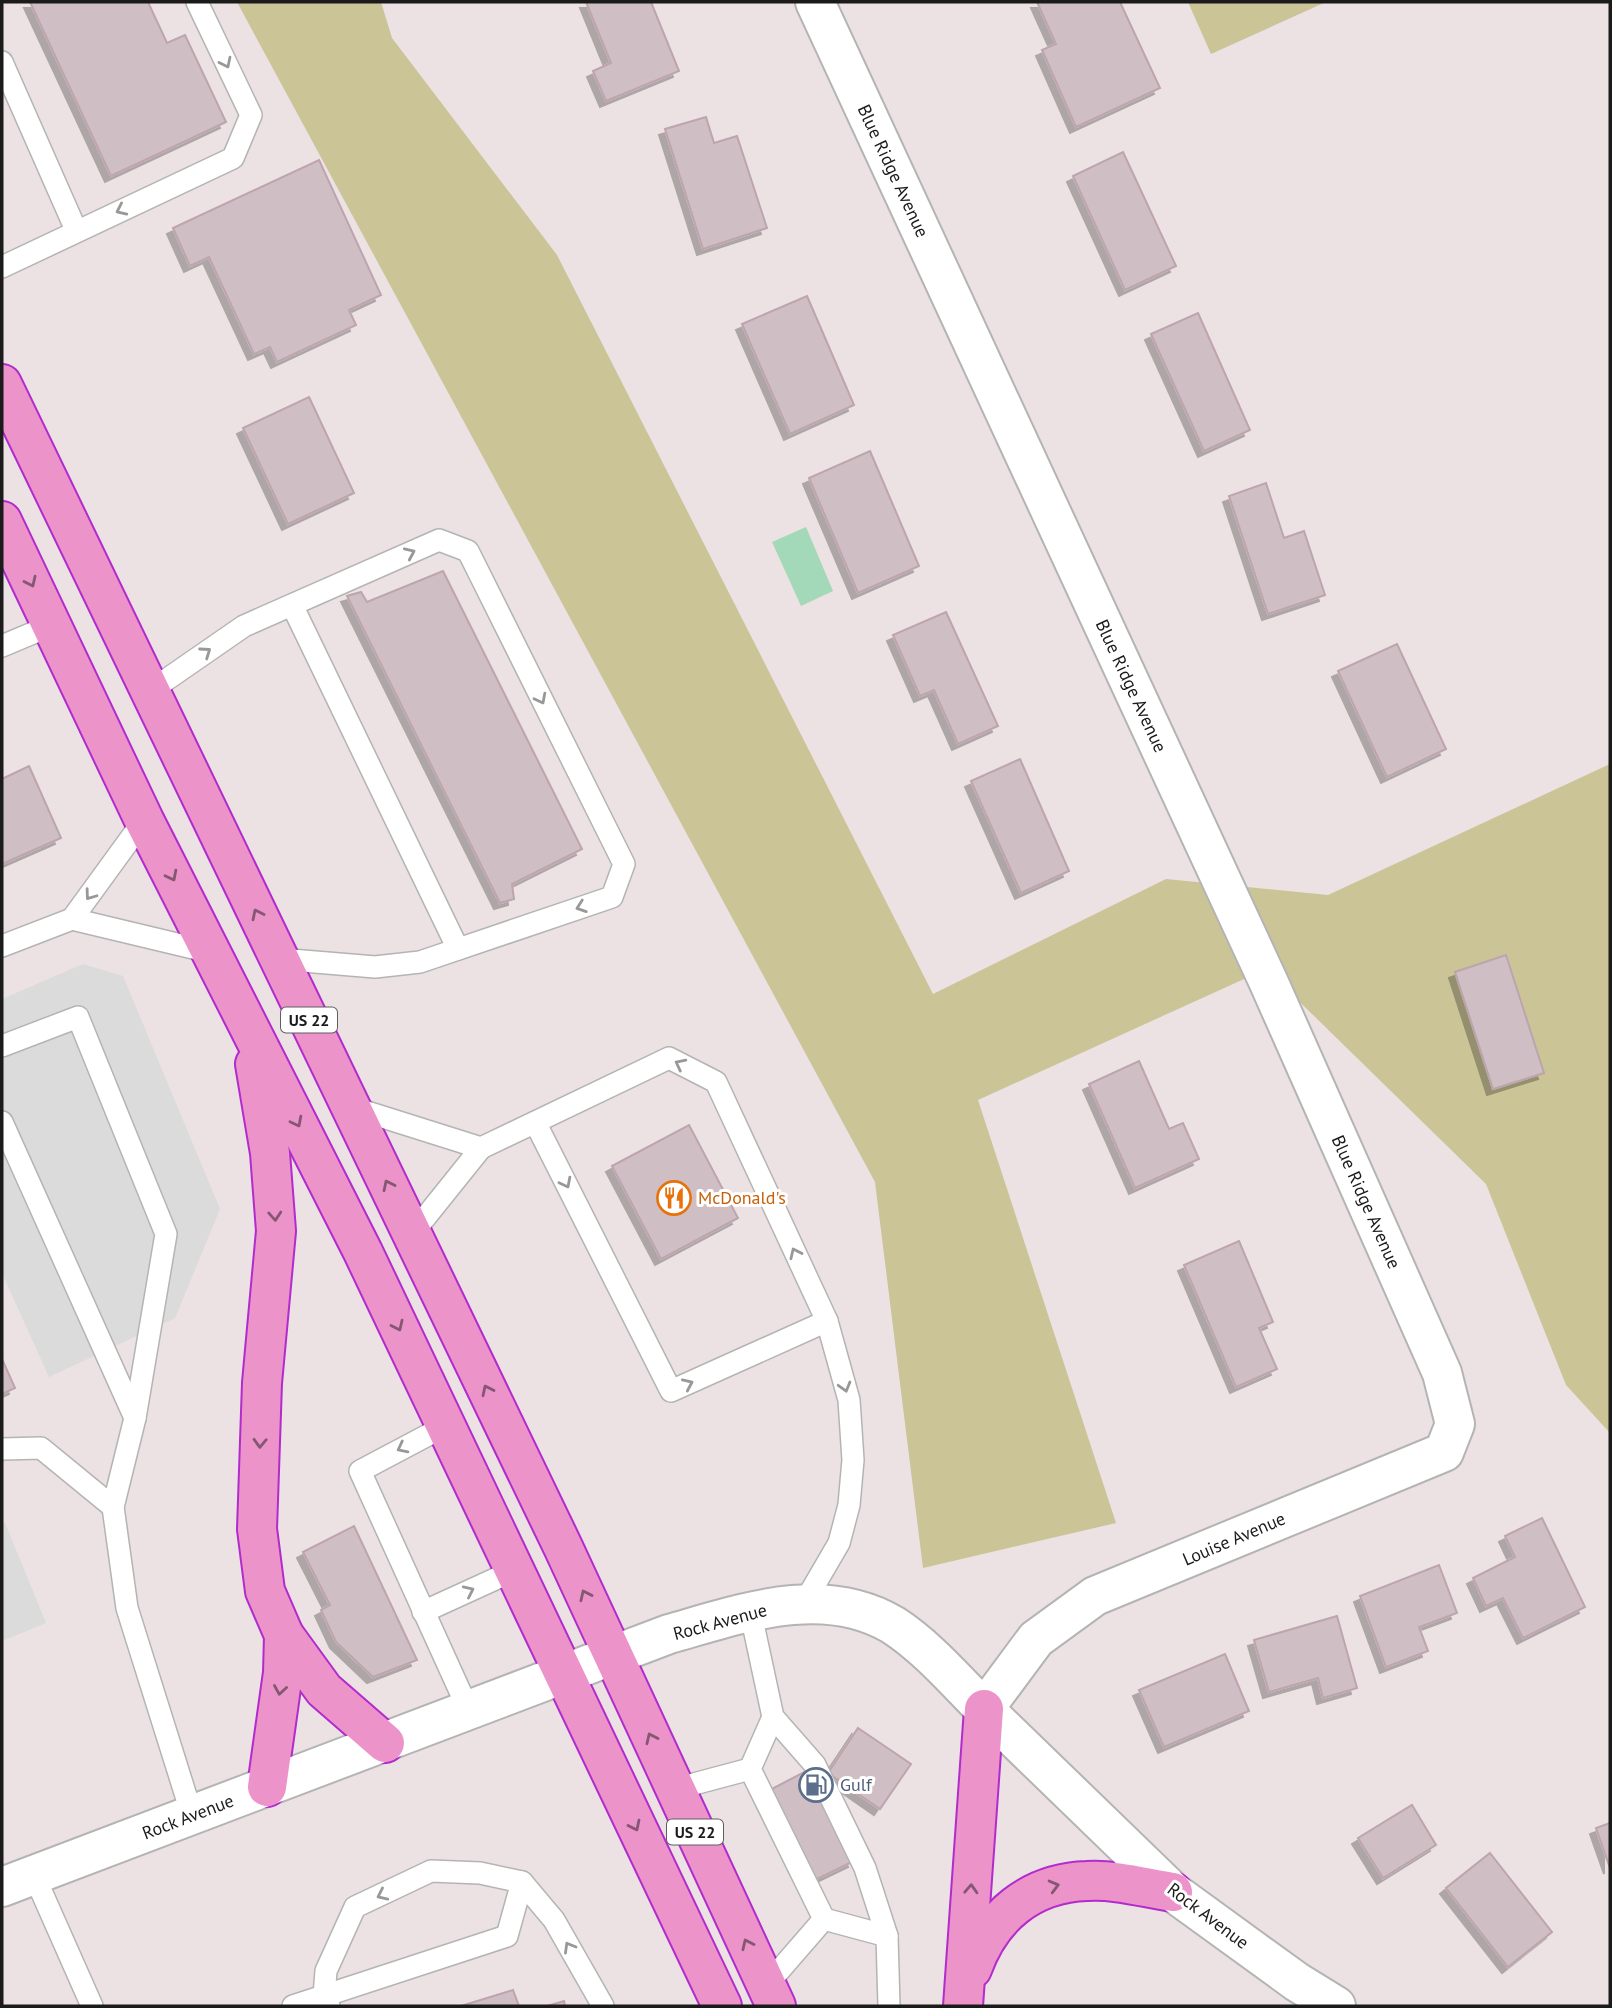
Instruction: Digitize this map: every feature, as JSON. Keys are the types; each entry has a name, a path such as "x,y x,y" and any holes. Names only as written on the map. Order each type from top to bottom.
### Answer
{"highway":[{"name":"US 22","path":"2,384 412,1234 771,1996"},
{"name":"US 22","path":"2,520 144,820 363,1252 722,2006"},
{"path":"248,1027 270,1153 276,1231 262,1383 257,1530 265,1591 284,1634 324,1690 386,1743"},
{"path":"267,1787 283,1673 284,1634"},
{"path":"964,1997 984,1709"},
{"path":"964,1997 982,1941 1003,1916 1027,1897 1051,1885 1090,1880 1173,1892"}],"street":[{"name":"Blue Ridge Avenue","path":"815,2 1264,972 1442,1373"},
{"name":"Louise Avenue","path":"984,1709 1036,1639 1095,1596 1444,1452 1455,1424 1442,1373"},
{"name":"Rock Avenue","path":"18,1881 669,1634 750,1611 804,1603 856,1611 891,1624 917,1643 1173,1892 1297,1982 1336,2006"}],"lane":[{"path":"2,267 233,158 251,115 197,2"},
{"path":"2,62 76,230"},
{"path":"150,691 244,626 439,540 468,551 624,864 612,897 421,962 375,967 279,958"},
{"path":"292,605 458,949"},
{"path":"2,646 52,625"},
{"path":"2,946 72,919 144,820"},
{"path":"72,919 210,952"},
{"path":"2,1046 78,1017 166,1234 135,1418 113,1507 127,1608 192,1815"},
{"path":"412,1234 481,1149 669,1058 716,1082 827,1321 849,1400 853,1460 849,1505 839,1543 804,1603"},
{"path":"351,1107 481,1149"},
{"path":"2,1122 135,1418"},
{"path":"535,1122 671,1391 827,1321"},
{"path":"445,1426 360,1471 469,1712"},
{"path":"2,1449 41,1448 113,1507"},
{"path":"423,1612 515,1570"},
{"path":"750,1611 773,1717 815,1765 865,1868 887,1936 889,2006"},
{"path":"750,1769 773,1717"},
{"path":"675,1789 750,1769"},
{"path":"750,1769 824,1919 887,1936"},
{"path":"327,2001 326,1971 355,1907 431,1871 480,1873 522,1882 554,1920 603,2006"},
{"path":"18,1881 92,2006"},
{"path":"293,2006 327,2001 507,1936 522,1882"},
{"path":"771,1996 824,1919"}],"shaded area":[{"path":"237,2 381,2 392,38 557,255 933,994 1166,879 1328,895 1610,764 1610,1433 1566,1385 1486,1184 1266,969 978,1100 1116,1523 923,1568 875,1182"},
{"path":"1188,2 1326,2 1211,54"},
{"path":"806,527 833,591 801,606 772,542"},
{"path":"83,964 123,976 220,1209 175,1318 49,1377 2,1273 2,999"},
{"path":"5,1523 46,1623 2,1641 2,1524"}],"building":[{"path":"30,2 148,2 167,43 185,35 226,122 111,176"},
{"path":"586,2 651,2 679,71 606,101 593,71 611,63"},
{"path":"1037,2 1120,2 1160,88 1076,127 1042,50 1056,44"},
{"path":"706,117 714,143 737,136 767,228 703,249 665,129"},
{"path":"1123,152 1176,266 1125,290 1073,176"},
{"path":"319,160 381,295 349,310 356,325 277,362 270,347 254,354 209,257 190,266 173,228"},
{"path":"807,296 854,405 790,434 742,324"},
{"path":"1198,313 1250,430 1204,451 1151,334"},
{"path":"309,397 354,493 288,524 243,428"},
{"path":"870,451 919,566 858,593 809,478"},
{"path":"1266,483 1284,538 1304,531 1325,595 1268,614 1229,496"},
{"path":"443,571 582,849 512,884 514,899 500,903 347,596 361,592 367,602"},
{"path":"946,612 998,726 958,744 934,690 920,696 893,635"},
{"path":"1397,644 1446,749 1387,777 1338,671"},
{"path":"1020,759 1069,871 1021,893 971,781"},
{"path":"29,766 61,838 2,864 2,779"},
{"path":"1506,955 1544,1073 1493,1089 1455,972"},
{"path":"1139,1061 1169,1129 1183,1123 1199,1159 1135,1188 1089,1084"},
{"path":"689,1125 738,1218 661,1259 612,1166"},
{"path":"1239,1241 1273,1322 1259,1328 1277,1369 1236,1387 1184,1265"},
{"path":"2,1359 15,1388 2,1394"},
{"path":"1542,1518 1585,1607 1523,1638 1503,1598 1486,1606 1473,1578 1515,1557 1505,1536"},
{"path":"354,1526 417,1660 373,1677 336,1642 321,1610 330,1605 303,1552"},
{"path":"1439,1565 1457,1613 1419,1627 1428,1651 1386,1667 1360,1596"},
{"path":"1337,1616 1357,1688 1323,1698 1318,1678 1269,1692 1254,1640"},
{"path":"1225,1654 1249,1711 1164,1747 1139,1690"},
{"path":"858,1728 911,1764 880,1809 828,1773"},
{"path":"808,1770 854,1861 815,1880 770,1790"},
{"path":"1412,1805 1436,1845 1383,1878 1358,1838"},
{"path":"1610,1823 1610,1868 1596,1828"},
{"path":"1490,1853 1552,1932 1508,1967 1446,1888"},
{"path":"513,1990 519,2006 461,2006"},
{"path":"564,2001 565,2006 547,2006"}],"place":[{"name":"McDonald's","path":"674,1198"},
{"name":"Gulf","path":"816,1785"}]}
